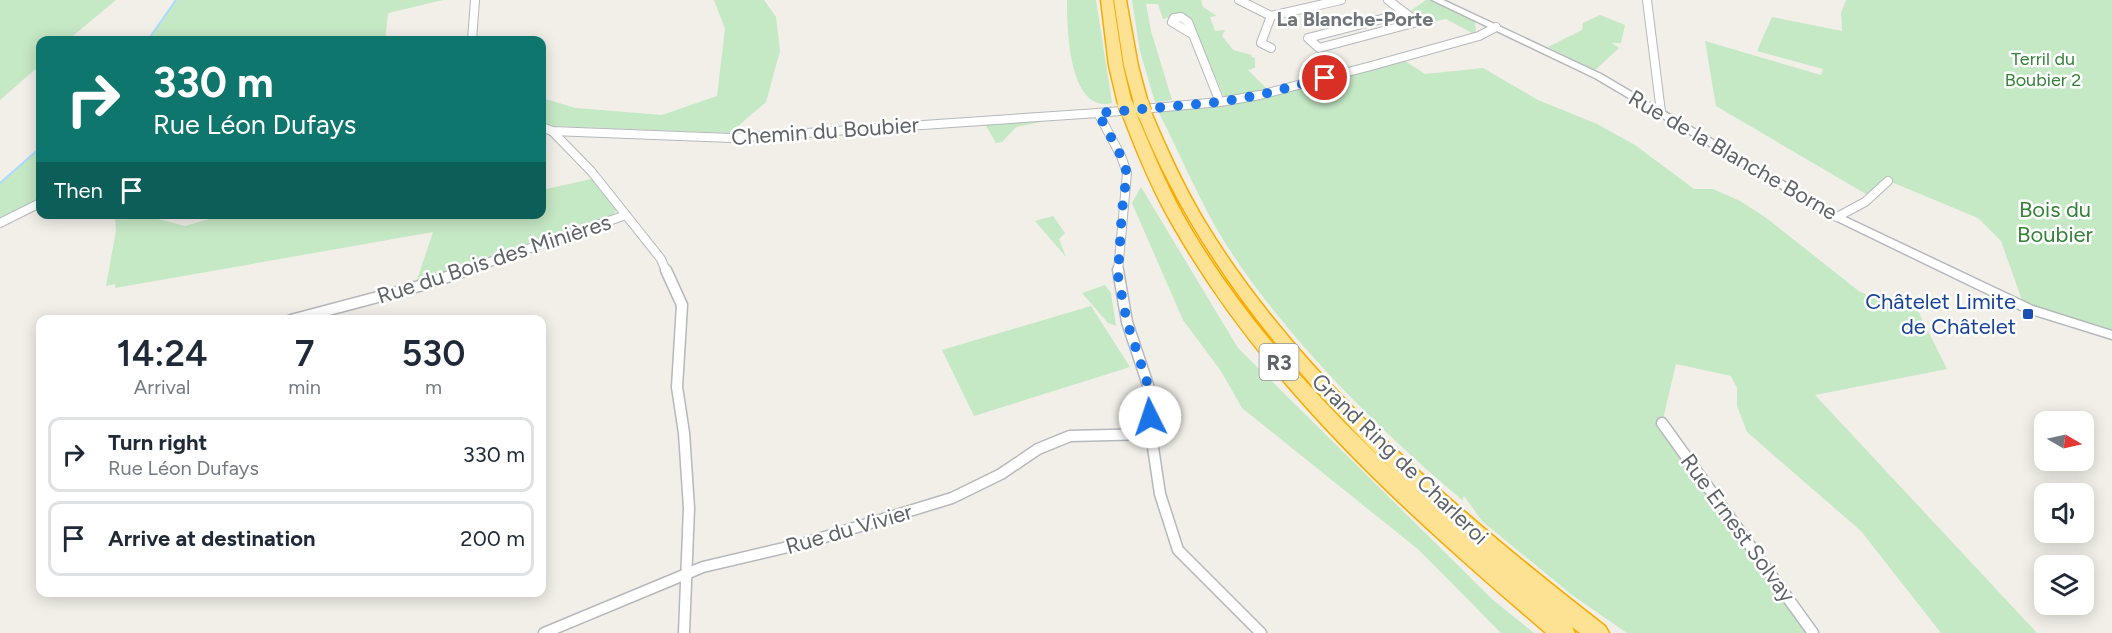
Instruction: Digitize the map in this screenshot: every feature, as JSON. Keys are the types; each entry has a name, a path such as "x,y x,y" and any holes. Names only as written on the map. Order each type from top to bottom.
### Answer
{"highway":[{"name":"Grand Ring de Charleroi","path":"1107,0 1116,66 1135,108 1195,217 1240,287 1277,334 1368,433 1433,496 1502,558 1597,633"},
{"name":"Grand Ring de Charleroi","path":"1120,0 1131,66 1135,108 1149,163 1192,245 1259,338 1303,390 1414,504 1486,569 1563,633"}],"street":[{"path":"472,36 475,0"},
{"path":"1239,0 1271,16 1341,0"},
{"path":"1388,0 1417,22 1319,48 1308,38 1406,14"},
{"name":"Rue de la Blanche Borne","path":"1436,0 1598,76 1837,217 2029,309 2112,335"},
{"path":"1647,0 1647,18 1661,112"},
{"path":"1271,16 1261,43 1271,48"},
{"name":"Chemin du Boubier","path":"552,131 730,138 1098,113 1220,102 1260,95 1371,66 1479,36 1496,27"},
{"path":"1192,34 1220,102"},
{"path":"1098,113 1121,156 1127,173 1118,276 1127,322 1148,385 1151,434 1160,494 1179,550 1261,633"},
{"path":"546,129 552,131"},
{"name":"Rue du Bois des Minières","path":"552,131 591,171 661,259 682,306 677,387 684,433 688,486 684,633"},
{"path":"1837,217 1865,202 1888,181"},
{"path":"0,223 36,205"},
{"name":"Rue du Bois des Minières","path":"310,315 423,285 626,215"},
{"name":"Rue Ernest Solvay","path":"1662,423 1813,633"},
{"name":"Rue du Vivier","path":"544,633 687,572 806,543 952,498 1001,474 1038,448 1070,436 1151,434"}],"green space":[{"path":"0,0 116,0 73,36 36,36 36,68 0,100"},
{"path":"177,0 443,0 388,13 385,36 151,36"},
{"path":"714,0 764,0 776,17 780,51 766,102 730,133 554,126 546,123 546,99 576,108 662,115 717,96 725,29"},
{"path":"1067,0 1096,0 1112,103 1097,103 1086,95 1078,82 1070,47"},
{"path":"1132,0 1201,0 1203,7 1217,16 1210,17 1215,31 1225,30 1222,36 1233,50 1255,58 1255,68 1248,70 1266,88 1262,93 1224,97 1191,21 1173,16 1163,19 1158,4 1146,4 1151,31 1172,100 1155,102 1140,51"},
{"path":"1426,0 1432,0 1475,21 1476,32 1474,34 1446,19 1424,23 1409,12"},
{"path":"1846,0 2112,0 2112,331 2023,303 2001,241 1978,218 1889,181 1871,197 1716,106 1705,41 1821,75 1823,69 1757,51 1772,17 1842,31 1841,13"},
{"path":"1600,15 1625,25 1621,43 1612,43 1619,48 1595,70 1548,47 1582,30 1583,23"},
{"path":"1405,61 1425,74 1483,68 1538,100 1597,124 1635,145 1694,189 1713,189 1740,201 1765,217 1860,292 1892,305 1918,311 1947,369 1815,395 2037,633 1941,633 1861,531 1747,432 1737,406 1737,388 1731,376 1676,364 1662,423 1656,422 1738,536 1813,633 1627,633 1572,595 1482,521 1464,496 1462,500 1430,472 1336,382 1279,317 1253,284 1219,233 1158,111 1263,98"},
{"path":"1050,118 1050,120 1016,127 1002,142 996,143 984,122"},
{"path":"36,152 36,203 0,220 0,184"},
{"path":"591,179 616,210 613,217 415,286 433,232 115,288 115,284 106,286 116,231 115,219 158,219 185,226 210,219 546,219 546,189"},
{"path":"1141,187 1238,348 1493,600 1534,633 1501,633 1419,550 1242,408 1221,371 1183,320 1132,203"},
{"path":"1053,216 1065,233 1059,239 1066,257 1035,221"},
{"path":"1105,285 1111,293 1116,326 1108,323 1082,293"},
{"path":"1091,306 1130,367 974,416 942,350"}],"waterway":[{"path":"151,36 176,0"},
{"path":"0,183 36,152"}],"place":[{"name":"Châtelet Limite de Châtelet","path":"2028,314"}],"district":[{"name":"La Blanche-Porte","path":"1355,19"}],"route":[{"path":"1150,417 1148,385 1127,322 1118,276 1127,173 1121,156 1098,113 1220,102 1260,95 1325,78"}],"park label":[{"name":"Terril du Boubier 2","path":"2043,69"},
{"name":"Bois du Boubier","path":"2055,222"}]}
